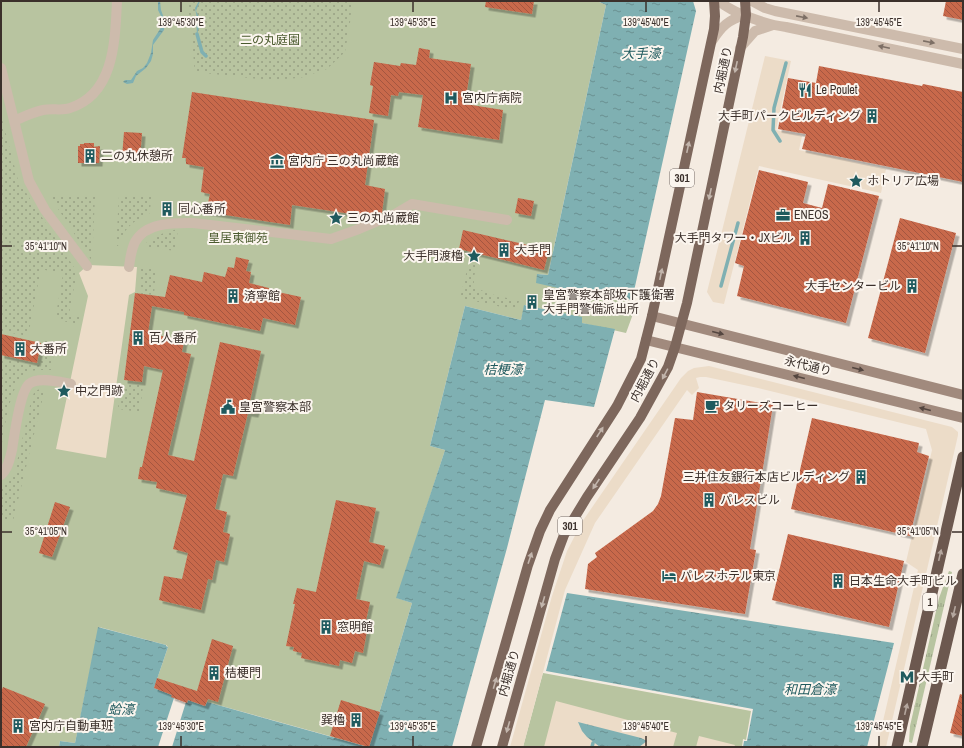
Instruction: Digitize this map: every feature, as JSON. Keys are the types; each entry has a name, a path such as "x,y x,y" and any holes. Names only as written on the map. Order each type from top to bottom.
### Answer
{"highway":[{"name":"1","path":"897,747 963,457"},
{"name":"1","path":"922,747 963,574"}],"main road":[{"name":"内堀通り","path":"476,747 528,565 540,531 550,510 617,406 641,359 652,316 712,41 715,16 714,1"},
{"name":"内堀通り","path":"502,747 555,559 564,535 587,496 640,418 668,367 675,347 680,323 687,303 743,37 746,15 744,1"},
{"name":"永代通り","path":"652,316 963,396"},
{"name":"永代通り","path":"646,340 963,418"}],"street":[{"path":"14,121 42,110 69,108 80,104 99,88 108,71 114,46 117,1"},
{"path":"719,1 729,8 773,25 963,64"},
{"path":"752,1 765,8 775,11 963,49"},
{"path":"712,41 719,30 734,18 775,11"},
{"path":"740,48 755,31 773,25"},
{"path":"1,68 30,181 45,210 87,266"},
{"path":"129,267 135,242 144,232 152,228 171,223 193,223 331,239 395,214 412,204 507,220"},
{"path":"1,475 5,472 10,458 23,394 29,384 40,380 54,380 71,384"}],"green space":[{"name":"皇居東御苑","path":"1,1 597,1 606,5 548,275 537,274 589,295 589,290 637,303 626,333 582,323 582,318 525,305 521,320 465,306 430,446 445,450 397,598 412,603 369,747 207,702 205,706 188,700 187,703 171,697 172,695 154,688 168,647 166,645 99,627 75,743 60,741 59,747 1,747"},
{"name":"二の丸庭園","path":"191,1 352,1 345,52 327,69 300,78 267,80 195,72 187,5"},
{"path":"1,115 18,180 77,272 69,314 81,317 80,324 55,320 63,274 41,269 28,336 1,331"},
{"path":"52,195 95,197 92,261 51,198"},
{"path":"119,195 151,197 150,213 134,222 126,230 118,246 116,246"},
{"path":"178,229 175,251 143,246 159,235"},
{"path":"471,254 480,256 474,277 476,287 494,295 519,301 516,310 460,298"},
{"path":"140,268 156,269 154,295 139,294"},
{"path":"43,340 56,342 51,370 32,371 26,373 20,379 15,387 6,419 1,449 1,358 38,365"},
{"path":"121,383 143,385 140,412 118,409"},
{"path":"45,389 13,521 1,520 1,486 9,481 14,475 32,397 35,391"},
{"path":"949,571 952,572 912,743 909,742 910,726 939,598"},
{"path":"543,673 751,711 746,740 743,739 742,747 523,747"}],"shaded area":[{"name":"ホトリア広場","path":"765,56 791,61 776,130 802,136 799,150 886,169 881,193 759,166 724,304 713,302 707,292"},
{"path":"88,265 137,267 135,292 129,295 106,458 56,449 88,296 79,273"},
{"path":"709,366 952,427 958,432 886,747 877,747 918,570 906,562 932,450 926,429 758,388 700,377 696,378 699,388 692,395 687,390 595,523 565,590 523,747 510,747 552,596 567,551 582,522 681,378 688,371 694,368"},
{"path":"556,701 677,733 673,747 544,747"},
{"path":"699,736 735,745 734,747 696,747"}],"water":[{"path":"158,1 160,1 161,10 165,21 164,30 153,45 151,61 146,68 136,76 133,83 127,84 123,82 125,80 131,80 137,71 143,68 147,63 151,53 153,40 162,26 163,20 158,10"},
{"path":"199,1 196,11 201,21 197,34 197,18 195,8"},
{"name":"大手濠","path":"597,1 693,1 696,11 632,300 590,290 589,295 536,283 537,274 548,275 553,252 606,5"},
{"name":"桔梗濠","path":"524,305 582,317 582,323 615,329 594,407 545,400 507,548 452,747 369,747 412,603 396,598 445,450 430,446 465,306 521,320"},
{"name":"和田倉濠","path":"567,593 894,643 867,747 743,747 744,741 747,741 753,709 546,671"},
{"name":"蛤濠","path":"98,627 166,645 168,647 154,688 172,695 172,697 187,702 188,700 205,706 207,702 368,747 59,747 60,741 75,743"},
{"path":"578,722 641,738 647,741 639,747 600,747 587,737 582,731"}],"pier":[{"path":"174,698 186,702 172,747 158,747"}],"building":[{"path":"486,1 534,1 532,14 485,7"},
{"path":"946,1 963,1 963,20 943,16"},
{"name":"宮内庁病院","path":"419,48 430,50 429,58 471,64 465,104 503,110 499,140 418,127 423,95 399,92 398,96 391,95 388,116 369,113 373,86 370,85 374,62 400,66 401,63 416,65"},
{"name":"大手町パークビルディング","path":"819,66 922,86 923,84 963,92 963,182 802,149 806,134 778,129 788,78 816,83"},
{"name":"宮内庁 三の丸尚蔵館","path":"192,92 374,120 365,185 385,189 382,213 371,217 292,205 290,225 206,212 210,194 201,192 204,167 186,164 186,158 182,158"},
{"path":"124,132 142,133 140,158 122,157"},
{"name":"二の丸休憩所","path":"84,143 94,143 94,147 100,146 99,163 78,163 78,146"},
{"name":"大手門タワー・JXビル","path":"759,170 808,182 803,203 822,208 828,184 879,196 846,323 737,296 744,266 735,263"},
{"path":"518,198 534,201 531,216 515,213"},
{"name":"大手センタービル","path":"900,218 956,233 925,353 868,338"},
{"name":"大手門","path":"463,230 549,250 544,270 459,249"},
{"path":"236,257 249,260 246,271 251,272 249,283 269,288 269,290 301,297 295,325 263,318 260,331 184,315 184,312 152,306 148,333 184,341 182,352 191,354 168,455 194,461 220,342 261,351 250,401 258,403 255,414 248,413 233,476 223,474 215,509 227,512 223,532 230,534 224,562 216,560 212,580 208,579 201,610 159,600 164,576 182,579 188,553 173,549 187,495 156,488 157,482 138,479 140,467 142,467 163,370 144,366 142,382 124,380 135,293 165,297 170,275 202,282 204,272 225,277 228,267 234,268"},
{"name":"大番所","path":"1,334 41,343 37,363 1,355"},
{"name":"パレスビル","path":"697,392 773,405 750,549 756,550 745,614 585,589 588,564 597,557 595,553 653,511 658,504 661,496 675,418 693,420"},
{"name":"三井住友銀行本店ビルディング","path":"812,418 919,443 917,452 929,456 910,536 791,509"},
{"path":"336,500 376,508 369,542 385,546 380,565 364,561 356,599 370,602 364,630 367,631 363,653 355,651 352,663 340,660 339,666 301,658 302,653 293,651 294,647 286,646 297,588 316,592"},
{"path":"55,502 70,507 52,557 39,553"},
{"name":"日本生命大手町ビル","path":"788,534 904,561 889,627 772,600"},
{"name":"桔梗門","path":"212,639 233,646 218,702 208,699 205,706 188,700 187,703 154,688 157,678 197,691"},
{"name":"宮内庁自動車班","path":"3,687 45,704 26,747 1,747 1,692"},
{"path":"960,694 963,695 963,736 950,733"},
{"name":"巽櫓","path":"341,700 380,712 369,747 330,736"}],"waterway":[{"path":"197,34 202,52 206,56"},
{"path":"780,141 773,130 774,108 786,63"},
{"path":"721,286 738,223"},
{"path":"592,747 593,743"}],"place":[{"name":"Le Poulet","path":"805,90"},
{"name":"宮内庁病院","path":"451,98"},
{"name":"大手町パークビルディング","path":"872,116"},
{"name":"二の丸休憩所","path":"90,156"},
{"name":"宮内庁 三の丸尚蔵館","path":"277,161"},
{"name":"ホトリア広場","path":"856,181"},
{"name":"同心番所","path":"167,209"},
{"name":"ENEOS","path":"783,215"},
{"name":"三の丸尚蔵館","path":"336,218"},
{"name":"大手門タワー・JXビル","path":"805,238"},
{"name":"大手門","path":"504,250"},
{"name":"大手門渡櫓","path":"474,256"},
{"name":"大手センタービル","path":"912,286"},
{"name":"済寧館","path":"233,296"},
{"name":"皇宮警察本部坂下護衛署 大手門警備派出所","path":"532,302"},
{"name":"百人番所","path":"138,338"},
{"name":"大番所","path":"20,349"},
{"name":"中之門跡","path":"64,391"},
{"name":"タリーズコーヒー","path":"712,406"},
{"name":"皇宮警察本部","path":"228,407"},
{"name":"三井住友銀行本店ビルディング","path":"861,477"},
{"name":"パレスビル","path":"709,500"},
{"name":"パレスホテル東京","path":"669,576"},
{"name":"日本生命大手町ビル","path":"838,581"},
{"name":"窓明館","path":"326,627"},
{"name":"桔梗門","path":"214,673"},
{"name":"大手町","path":"907,677"},
{"name":"巽櫓","path":"356,720"},
{"name":"宮内庁自動車班","path":"18,726"}]}
